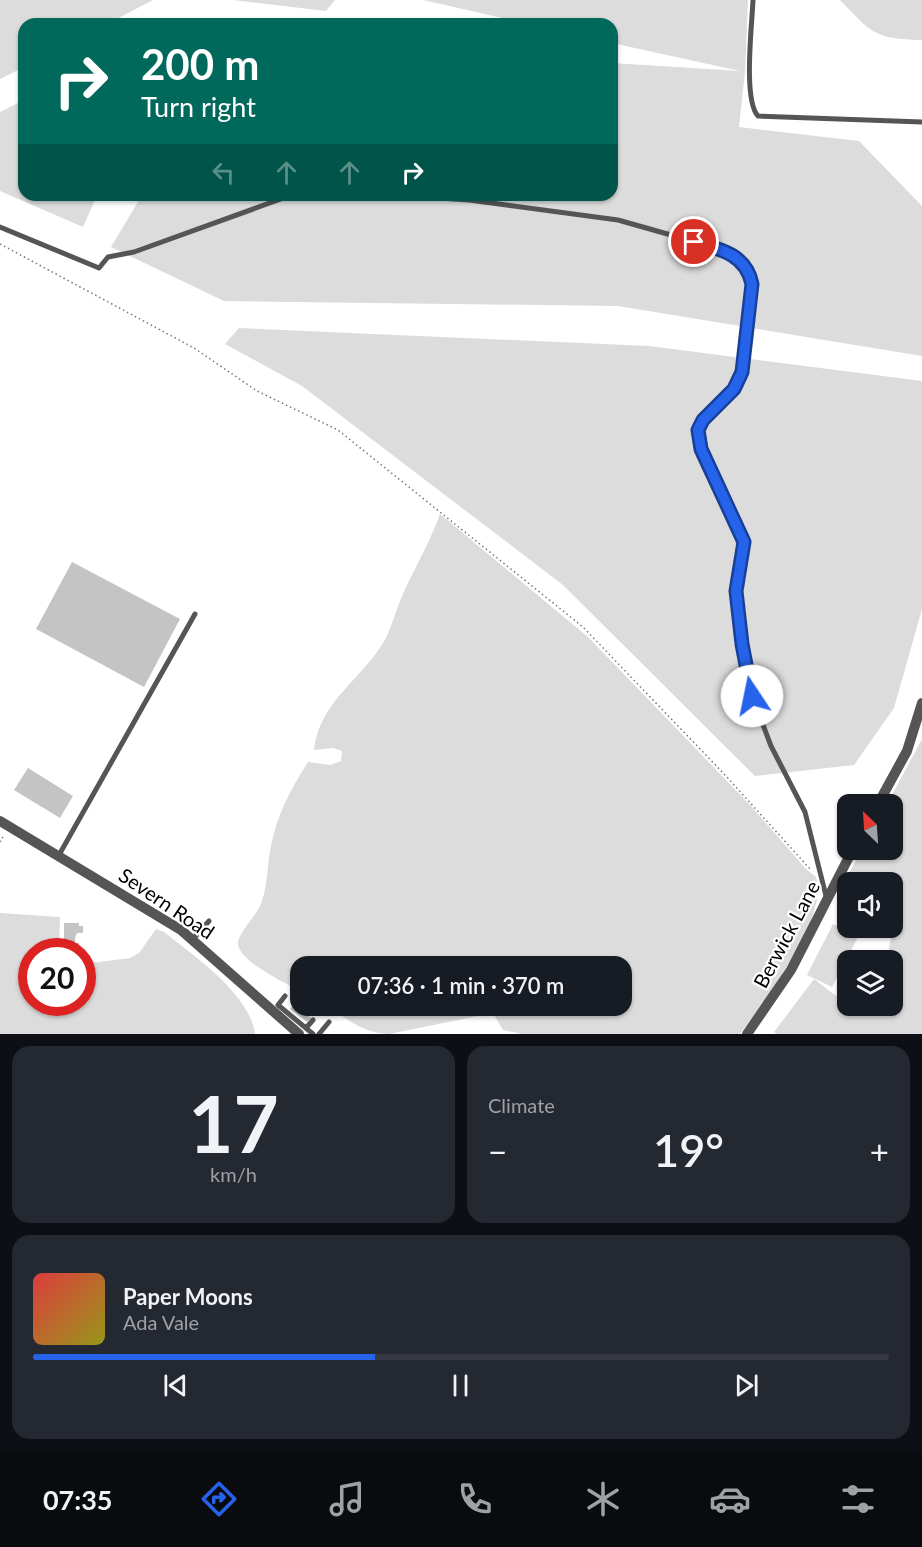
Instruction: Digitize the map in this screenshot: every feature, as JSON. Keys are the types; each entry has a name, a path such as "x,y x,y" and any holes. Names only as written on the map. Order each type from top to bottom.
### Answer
{"street":[{"path":"883,794 907,751 922,703"},
{"name":"Severn Road","path":"0,821 155,912 193,939 303,1031"},
{"name":"Berwick Lane","path":"747,1034 790,970 826,896 847,860"}],"lane":[{"path":"753,0 751,90 753,111 758,116 922,122"},
{"path":"0,227 99,268 108,257 134,252 275,201"},
{"path":"476,201 618,220 717,248 739,258 750,274 752,284 742,372 734,389 703,420 698,430 701,449 744,542 736,591 742,644 752,696 771,746 805,812 826,896"},
{"path":"59,855 195,614"},
{"path":"193,939 209,921"},
{"path":"285,996 278,1005 303,1031 314,1034"},
{"path":"303,1031 312,1020"},
{"path":"319,1034 329,1022"}],"path":[{"path":"0,244 194,348 257,391 338,430 583,627 726,776 813,872 821,876"}],"shaded area":[{"path":"0,0 153,0 118,18 18,18 18,70 0,79"},
{"path":"233,0 335,0 326,11"},
{"path":"423,0 748,0 745,72 739,127 859,141 922,206 922,356 618,306 224,301 111,247 138,201 618,201 618,63 740,71 618,44 618,18 502,18"},
{"path":"840,0 922,0 922,40 883,36 867,27"},
{"path":"18,103 18,199 0,191 0,112"},
{"path":"23,201 94,201 83,227"},
{"path":"239,328 649,346 922,381 922,609 894,708 854,765 755,776 563,585 302,386 225,344"},
{"path":"440,514 589,638 753,808 805,868 816,877 818,894 804,935 778,981 740,1034 522,1034 503,1030 495,1016 632,1016 632,956 290,956 290,985 255,965 241,952 238,941 262,901 274,834 285,802 308,762 330,765 341,761 342,751 333,748 314,750 318,732 334,703 378,651 387,636 400,601"},
{"path":"922,739 922,1034 777,1034 774,1032 814,979 837,997 837,1016 903,1016 903,950 889,950 891,938 903,938 903,872 850,872 856,860 903,860 903,794 892,794"},
{"path":"0,913 60,917 59,938 18,938 18,1016 96,1016 96,962 130,958 139,953 156,929 164,932 190,952 232,990 251,1019 255,1034 0,1034"},
{"path":"833,924 837,926 837,938 857,938 851,950 837,950 837,977 832,987 807,975"},
{"path":"343,1016 478,1016 389,1034 371,1031"}],"building":[{"path":"72,562 180,619 144,687 36,629"},
{"path":"28,768 73,796 60,818 14,790"},
{"path":"64,923 79,923 79,926 83,926 83,933 77,933 75,938 64,938"},
{"path":"299,1016 311,1018 307,1022"}],"route":[{"path":"694,242 717,248 739,258 750,274 752,284 742,372 734,389 703,420 698,430 701,449 744,542 736,591 742,644 752,696"}]}
